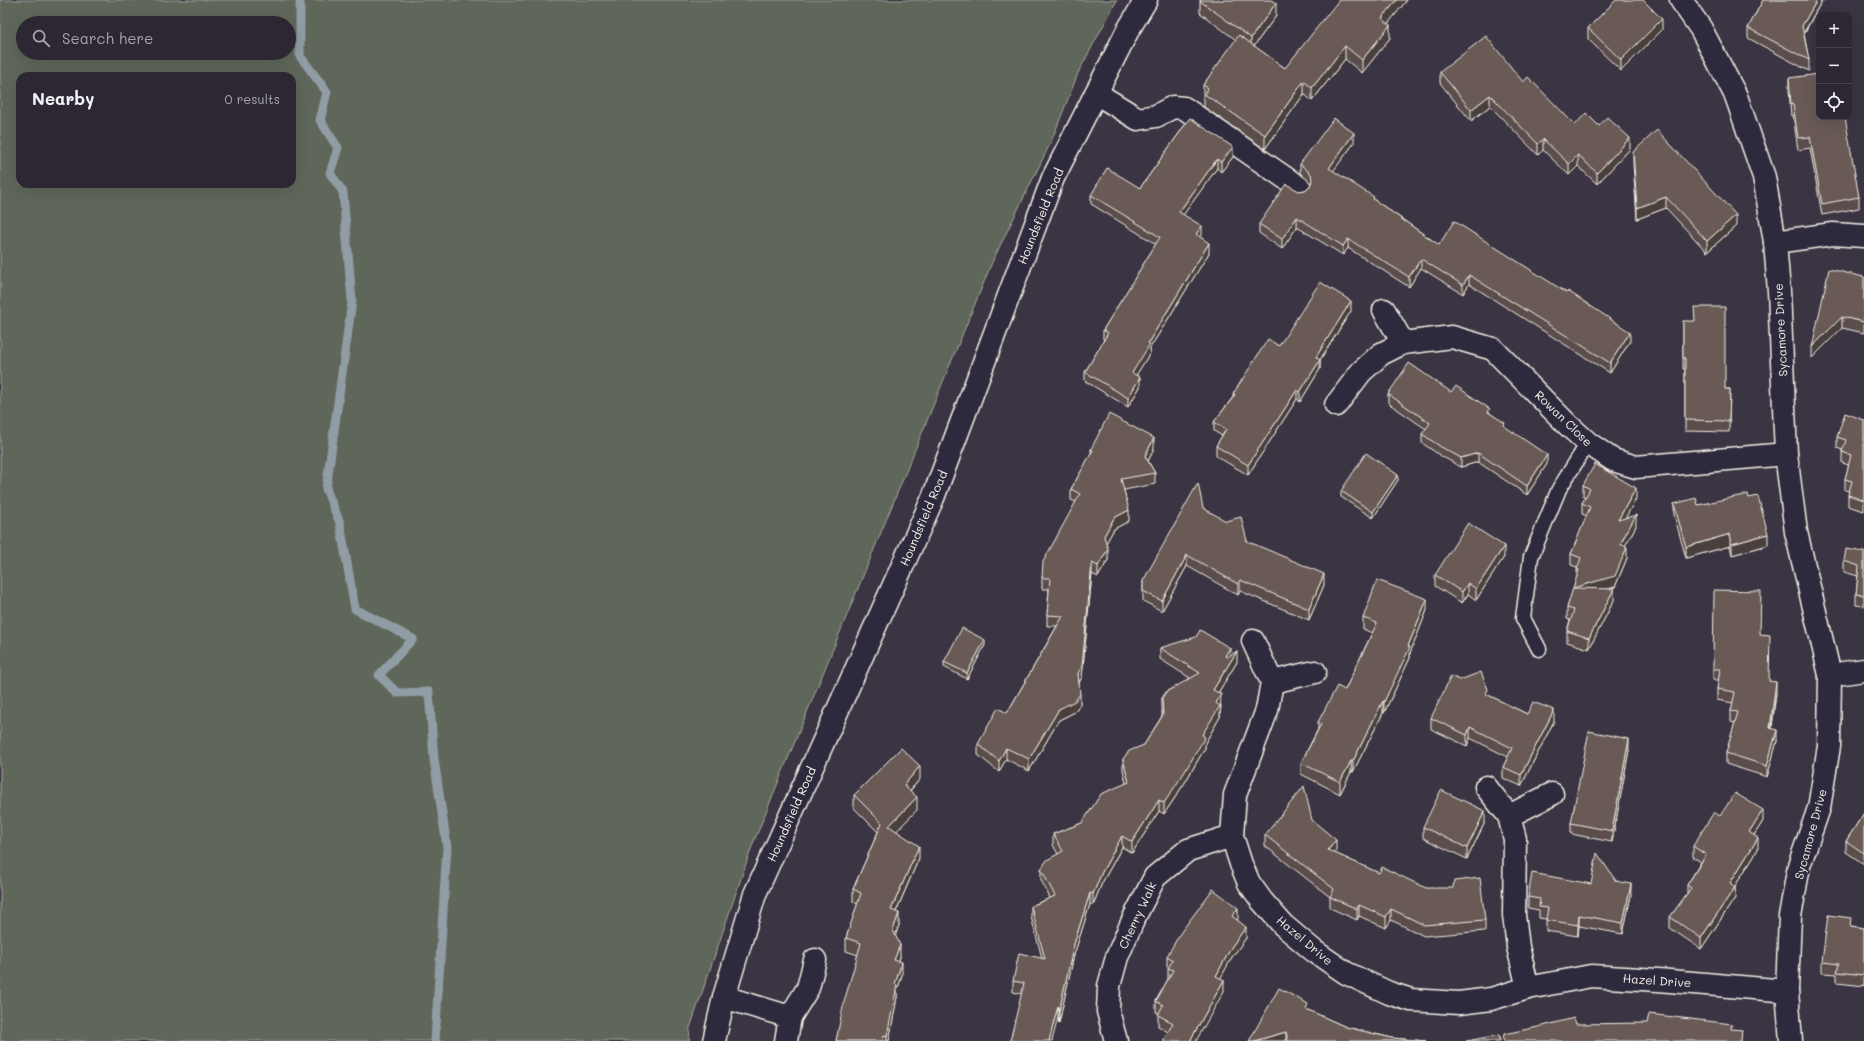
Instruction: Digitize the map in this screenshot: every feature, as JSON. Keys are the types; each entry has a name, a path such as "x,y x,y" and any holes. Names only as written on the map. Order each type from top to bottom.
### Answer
{"street":[{"name":"Houndsfield Road","path":"714,1041 724,997 755,894 933,498 1053,178 1128,30 1146,0"},
{"name":"Sycamore Drive","path":"1681,0 1701,29 1736,96 1764,177 1775,242 1779,291 1786,454 1796,532 1830,675 1829,746 1819,808 1799,866 1792,909 1787,991 1791,1041"},
{"path":"1096,93 1138,119 1156,116 1173,107 1184,108 1300,188"},
{"path":"1775,242 1833,234 1864,236"},
{"path":"1384,310 1403,343"},
{"name":"Rowan Close","path":"1336,405 1361,372 1382,354 1403,343 1452,337 1493,349 1568,425 1613,460 1636,467 1786,454"},
{"path":"1253,641 1272,682 1315,672"},
{"path":"1830,675 1864,670"},
{"name":"Hazel Drive","path":"1272,682 1267,710 1235,795 1232,836 1249,883 1262,901 1283,925 1314,951 1346,973 1389,993 1411,1000 1459,1003 1491,999 1528,988 1591,976 1787,991"},
{"path":"1486,787 1509,816 1515,839 1514,915 1518,947 1528,988"},
{"path":"1509,816 1552,794"},
{"name":"Cherry Walk","path":"1116,1041 1108,1011 1109,986 1117,957 1134,918 1155,877 1188,850 1232,836"},
{"path":"786,1041 790,1017 808,988 815,960"},
{"path":"724,997 790,1017"}],"lane":[{"path":"1539,649 1523,618 1531,557 1559,489 1588,442"}],"green space":[{"path":"0,0 1117,0 1079,71 1051,142 993,260 752,846 690,1028 689,1041 0,1041"}],"building":[{"path":"1200,0 1271,0 1276,3 1251,38"},
{"path":"1339,0 1397,0 1382,18 1390,25 1362,60 1345,46 1312,88 1304,81 1265,135 1204,94 1208,88 1203,85 1239,35 1285,68"},
{"path":"1616,0 1643,0 1662,19 1621,60 1588,28"},
{"path":"1763,0 1817,0 1802,26 1809,60 1748,28"},
{"path":"1486,36 1523,82 1528,77 1575,125 1586,113 1599,126 1607,117 1630,138 1597,173 1578,155 1569,164 1543,139 1538,144 1490,95 1471,110 1440,72"},
{"path":"1816,74 1816,120 1846,120 1859,197 1822,204 1810,137 1798,138 1793,104 1791,105 1789,78"},
{"path":"1190,118 1233,147 1221,162 1217,159 1179,212 1202,226 1196,234 1209,243 1148,343 1150,344 1132,373 1140,377 1128,398 1085,372 1108,333 1103,330 1160,237 1091,195 1107,168 1140,188"},
{"path":"1334,118 1354,133 1329,168 1374,197 1373,199 1439,245 1454,221 1567,293 1568,291 1630,332 1610,363 1469,275 1463,285 1421,259 1409,277 1348,239 1343,246 1297,217 1282,239 1259,224 1286,184 1299,191 1305,190 1310,186 1312,180 1311,174 1300,164"},
{"path":"1657,130 1736,215 1707,241 1666,197 1637,208 1633,152"},
{"path":"1829,269 1864,277 1864,322 1842,317 1812,347"},
{"path":"1320,282 1351,301 1316,357 1320,360 1300,392 1297,390 1248,465 1216,446 1226,429 1214,422 1235,395 1233,394 1268,339 1279,346"},
{"path":"1694,307 1725,307 1725,389 1730,389 1729,421 1685,420 1685,358 1683,358 1683,321 1695,321"},
{"path":"1409,363 1451,392 1456,386 1490,409 1488,412 1505,423 1504,426 1547,455 1527,486 1478,453 1461,458 1422,434 1430,423 1388,394"},
{"path":"1845,413 1864,420 1864,500 1848,495 1852,481 1845,479 1851,455 1842,452 1846,440 1837,437"},
{"path":"1109,414 1154,438 1145,456 1155,473 1121,479 1129,510 1114,518 1104,536 1108,549 1098,566 1092,563 1082,666 1078,673 1080,694 1075,701 1059,709 1029,759 1006,748 999,761 978,744 998,708 1007,713 1063,616 1047,615 1050,578 1042,578 1043,562 1080,494 1071,489 1093,450 1091,449"},
{"path":"1366,453 1398,475 1373,512 1341,491"},
{"path":"1595,464 1636,488 1618,520 1636,515 1620,544 1627,547 1615,576 1573,588 1581,558 1571,554 1590,507 1582,503 1590,489 1583,485"},
{"path":"1198,483 1203,508 1226,521 1241,517 1247,541 1324,574 1309,609 1240,580 1238,584 1187,555 1162,601 1143,591 1143,581"},
{"path":"1748,494 1749,498 1758,496 1768,534 1732,544 1730,534 1686,547 1674,504 1696,498 1698,505"},
{"path":"1468,523 1504,546 1476,589 1468,583 1462,592 1435,575"},
{"path":"1846,549 1864,552 1864,595 1856,594 1859,566 1844,561"},
{"path":"1377,580 1427,599 1408,646 1410,647 1384,702 1383,701 1353,761 1351,761 1340,782 1301,763 1321,724 1318,722 1337,686 1345,690 1377,623 1363,618"},
{"path":"1573,588 1614,589 1589,638 1567,631 1574,610 1567,608"},
{"path":"1714,590 1761,591 1760,634 1770,635 1769,681 1776,682 1770,728 1777,730 1767,766 1726,753 1738,712 1731,711 1735,692 1717,689 1720,669 1713,669"},
{"path":"962,628 985,640 967,673 944,662"},
{"path":"1200,630 1230,648 1225,656 1227,657 1237,651 1213,690 1221,694 1216,703 1220,706 1202,735 1205,737 1164,803 1159,800 1132,842 1122,836 1102,872 1093,894 1090,893 1074,944 1059,1012 1058,1006 1049,1041 1010,1041 1024,983 1013,981 1019,953 1045,959 1031,906 1055,896 1041,869 1047,860 1063,851 1053,834 1082,823 1101,794 1129,782 1123,759 1129,751 1144,745 1163,715 1162,698 1166,692 1200,673 1160,648 1196,637"},
{"path":"1481,672 1488,689 1486,694 1527,714 1533,702 1554,710 1521,775 1503,767 1512,748 1470,727 1467,735 1431,718 1451,676 1460,680"},
{"path":"1589,731 1629,739 1612,831 1571,823"},
{"path":"901,748 920,766 904,785 917,797 889,826 919,846 891,910 899,913 893,930 900,945 894,960 902,962 895,984 897,985 887,1036 884,1035 882,1041 836,1041 844,1002 861,943 846,938 861,893 853,889 882,823 854,795"},
{"path":"1304,786 1312,820 1336,840 1328,850 1379,873 1382,867 1426,888 1453,888 1454,881 1480,878 1485,920 1424,925 1391,909 1386,917 1359,905 1357,909 1330,897 1334,889 1265,835"},
{"path":"1441,790 1485,811 1467,848 1423,827"},
{"path":"1735,793 1763,810 1749,832 1758,838 1730,883 1735,887 1701,938 1670,917 1691,888 1687,885 1706,855 1693,846 1714,812 1720,816"},
{"path":"1864,813 1864,853 1846,841"},
{"path":"1597,853 1616,881 1631,884 1623,923 1579,915 1578,925 1546,920 1548,908 1539,907 1540,899 1528,897 1532,873 1591,884"},
{"path":"1213,889 1238,908 1232,916 1246,927 1232,946 1216,976 1224,980 1190,1041 1163,1041 1173,1023 1158,1015 1163,1005 1156,1001 1173,970 1168,968 1173,960 1167,956 1181,932"},
{"path":"1828,915 1851,918 1850,926 1864,928 1864,975 1837,972 1839,964 1822,962"},
{"path":"1279,988 1308,1004 1306,1009 1346,1027 1392,1038 1426,1041 1288,1041 1286,1032 1249,1041"},
{"path":"1649,1014 1732,1024 1731,1029 1742,1030 1741,1041 1503,1041 1504,1034 1574,1018 1576,1024 1647,1023"},
{"path":"1499,1035 1500,1041 1466,1041"}],"waterway":[{"path":"300,0 300,56 327,92 320,120 338,148 330,173 343,192 352,301 326,489 340,523 355,609 413,639 379,675 397,693 429,692 434,759 447,847 435,1041"}]}
